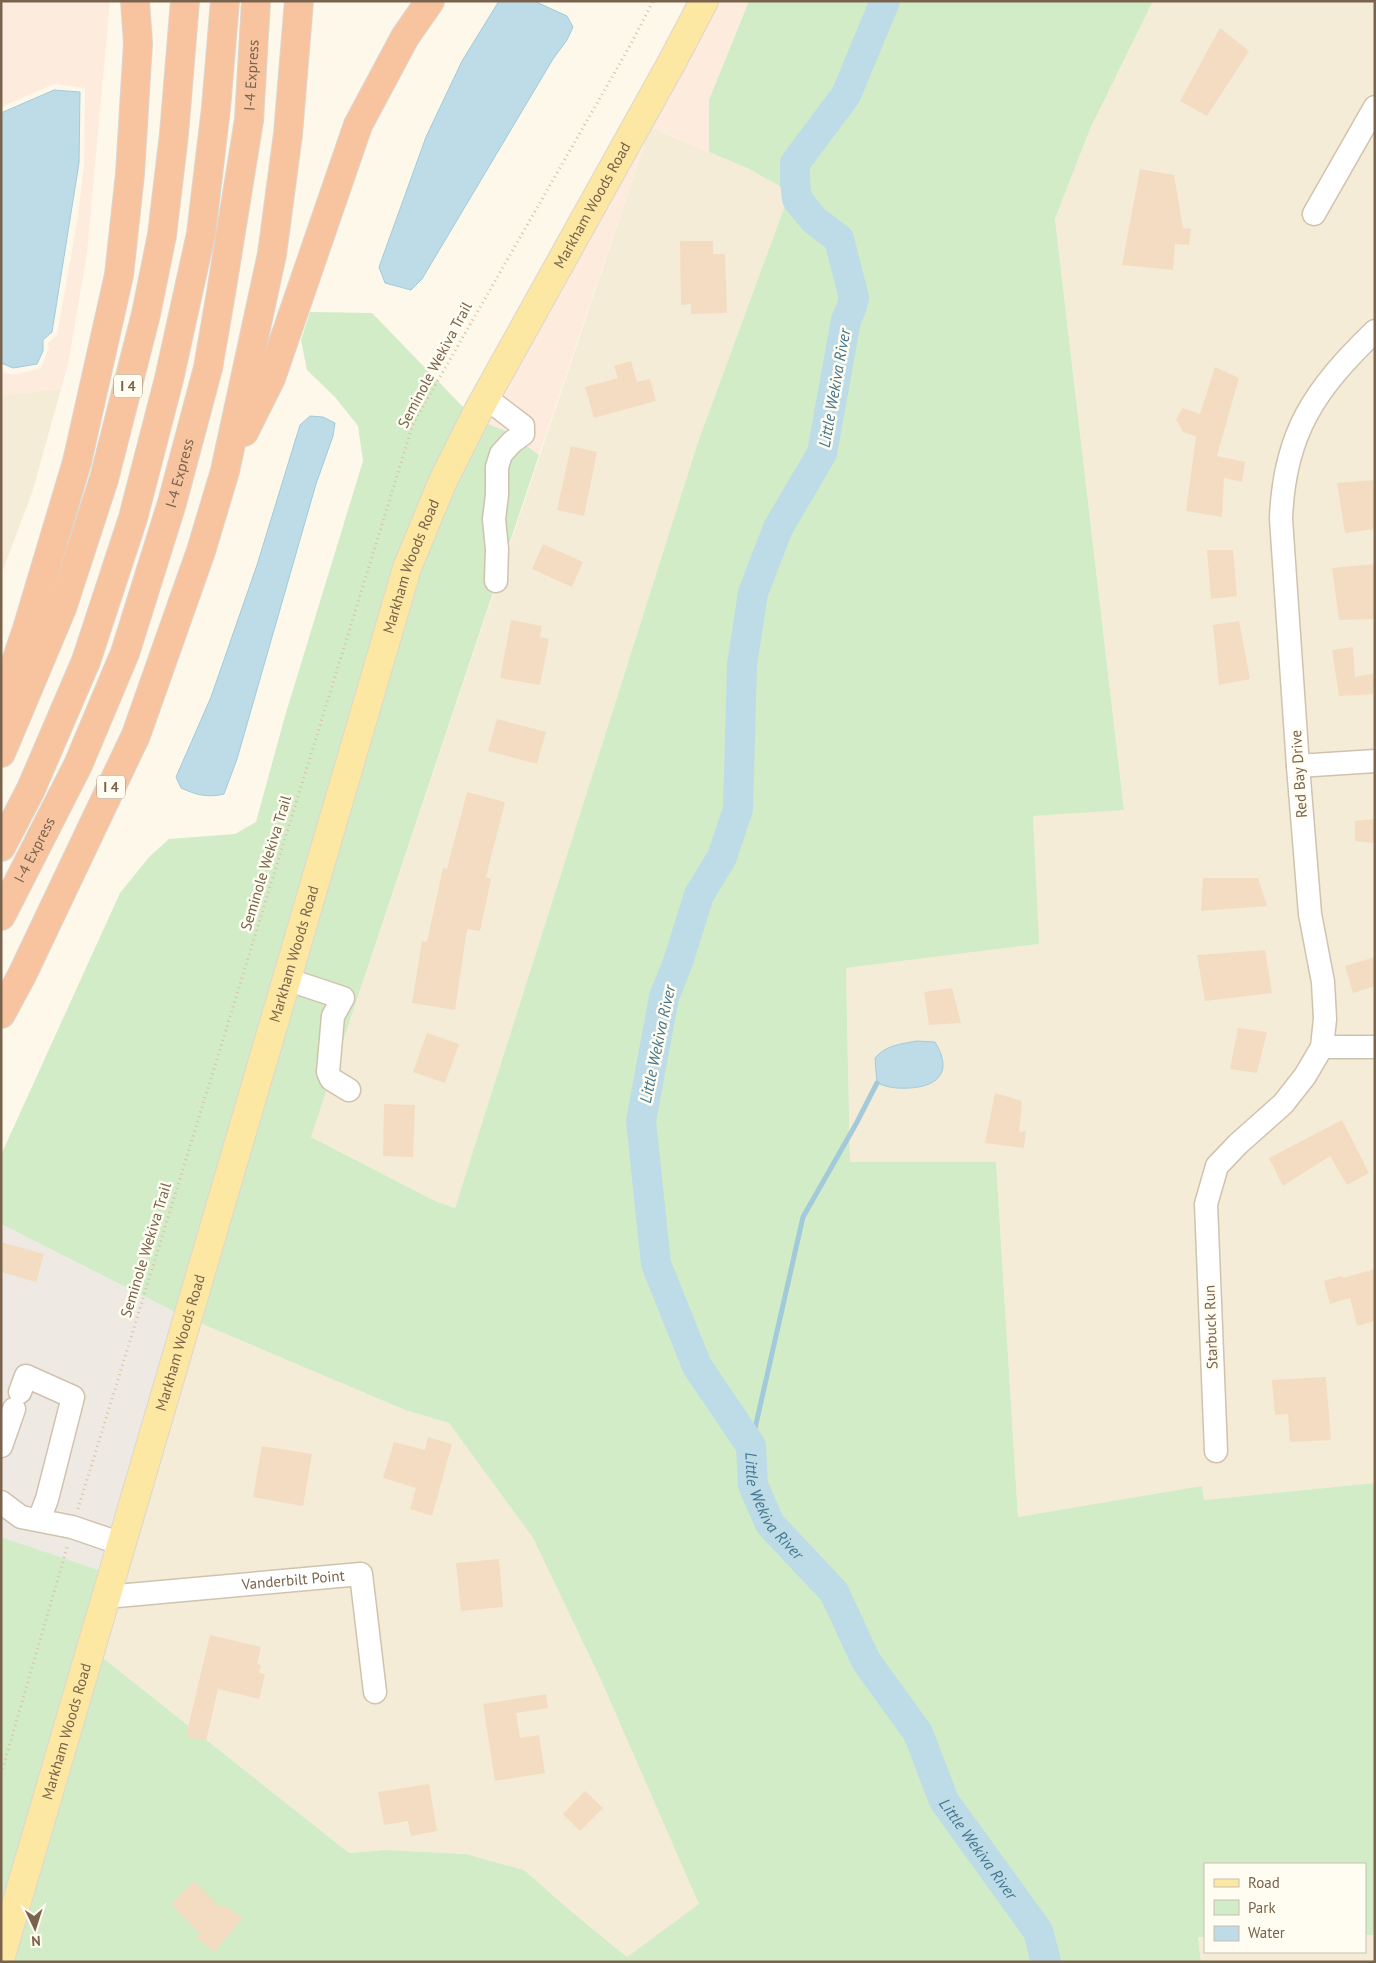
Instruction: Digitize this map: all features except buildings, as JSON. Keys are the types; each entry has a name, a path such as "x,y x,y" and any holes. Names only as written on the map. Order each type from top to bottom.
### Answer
{"highway":[{"path":"1,706 27,629 77,462 119,275 130,174 138,43 135,1"},
{"name":"I 4","path":"1,753 62,608 104,479 146,314 162,235 174,134 185,1"},
{"path":"1,847 31,789 86,661 138,499 169,380 201,234 216,108 225,1"},
{"name":"I-4 Express","path":"1,916 78,765 125,653 172,503 208,368 221,293 249,120 256,1"},
{"name":"I 4","path":"1,1014 22,975 136,735 201,551 225,471 272,254 288,134 298,1"},
{"path":"225,471 271,378 358,125 405,37 430,1"}],"main road":[{"name":"Markham Woods Road","path":"1,1956 407,568 442,483 486,398 704,1"}],"street":[{"path":"1314,214 1375,107"},
{"name":"Red Bay Drive","path":"1206,1204 1217,1166 1238,1144 1283,1104 1305,1076 1322,1047 1325,1019 1323,982 1310,914 1281,519 1282,489 1290,452 1299,427 1319,394 1349,356 1375,331"},
{"path":"486,398 522,426 523,434 501,454 497,467 497,495 494,520 497,549 496,581"},
{"path":"1298,766 1375,761"},
{"path":"286,979 343,998 333,1016 328,1072 331,1079 350,1090"},
{"path":"1322,1047 1375,1047"},
{"name":"Starbuck Run","path":"1206,1204 1216,1451"},
{"path":"1,1446 26,1376 73,1397 47,1499 39,1520"},
{"path":"1,1502 21,1517 72,1527 122,1544"},
{"name":"Vanderbilt Point","path":"106,1596 361,1574 375,1692"}],"path":[{"name":"Seminole Wekiva Trail","path":"1,1774 72,1527 413,424 631,44 653,1"}],"shaded area":[{"path":"1,1 110,1 87,253 68,365 61,389 1,395 1,372 14,375 41,368 49,348 48,343 57,335 78,217 84,165 85,88 54,84 1,107"},
{"path":"713,1 749,1 709,100 709,152 650,127 539,455 506,431 483,422"},
{"path":"1153,1 1375,1 1375,1483 1204,1500 1202,1487 1018,1517 996,1162 850,1162 846,968 1038,944 1033,816 1124,809 1055,219 1090,129"},
{"path":"650,127 749,169 790,192 698,442 455,1208 435,1201 311,1137"},
{"path":"61,389 32,493 1,575 1,395"},
{"path":"1,1224 179,1314 105,1572 1,1537"},
{"path":"195,1321 405,1410 449,1423 533,1538 601,1680 700,1904 627,1957 524,1870 466,1854 386,1850 349,1853 98,1654 113,1606 354,1584 368,1703 384,1700 369,1573 118,1586"},
{"path":"1366,1935 1375,1935 1375,1962 1201,1962 1198,1937 1204,1937 1204,1953 1366,1953"}],"green space":[{"path":"749,1 1153,1 1090,129 1055,219 1124,810 1033,816 1039,944 846,968 850,1162 996,1162 1018,1517 1202,1486 1204,1500 1375,1483 1375,1935 1366,1935 1366,1863 1204,1863 1204,1937 1198,1937 1201,1962 9,1962 98,1654 349,1853 386,1850 466,1854 524,1870 627,1957 699,1904 601,1680 533,1538 449,1423 405,1410 195,1321 415,572 483,422 506,431 539,455 311,1137 435,1201 455,1208 698,442 790,192 749,169 709,152 709,100"},
{"path":"310,312 372,313 465,409 179,1314 1,1224 1,1155 120,893 150,856 169,839 235,834 256,822 285,716 363,461 358,426 335,397 307,370 301,340"},
{"path":"1,1537 105,1572 1,1925"}],"water":[{"path":"499,1 534,1 567,16 573,27 567,40 553,59 422,279 411,290 385,283 379,267 426,137 462,61"},
{"path":"54,90 80,92 79,163 52,332 43,340 43,351 37,364 13,368 1,363 1,113"},
{"path":"310,416 323,417 335,423 333,436 316,484 237,759 224,794 202,795 181,788 176,777 211,697 257,565 300,425"},
{"path":"917,1041 935,1042 941,1054 943,1065 937,1079 920,1087 909,1088 892,1088 877,1083 875,1058 884,1050 900,1044"}],"waterway":[{"name":"Little Wekiva River","path":"885,1 846,95 795,163 797,199 814,220 839,239 854,298 846,320 822,453 778,528 753,593 742,665 738,809 722,857 699,895 678,962 664,997 641,1121 656,1264 697,1366 751,1446 753,1485 770,1524 834,1592 866,1661 918,1733 944,1801 1038,1931 1046,1962"},
{"path":"751,1446 803,1217 877,1083"}]}
